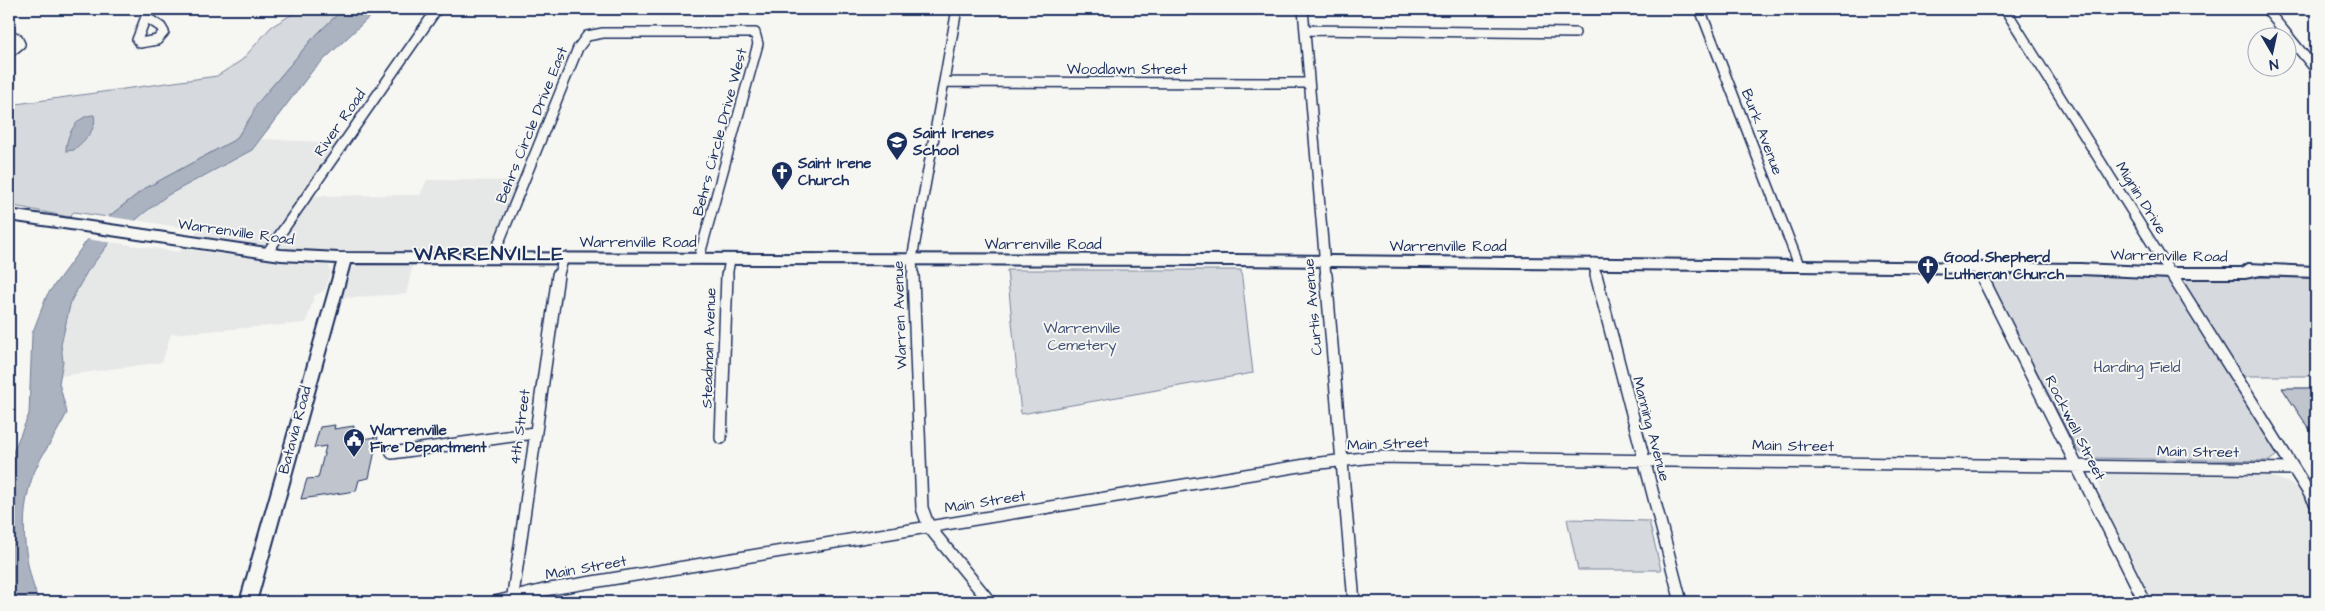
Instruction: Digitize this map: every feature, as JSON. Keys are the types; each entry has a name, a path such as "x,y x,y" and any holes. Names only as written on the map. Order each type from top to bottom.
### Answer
{"main road":[{"name":"Warrenville Road","path":"9,215 267,253 346,258 564,257 1324,261 2169,270 2244,273 2257,271 2316,272"},
{"name":"Batavia Road","path":"248,602 304,398 346,258"}],"street":[{"name":"River Road","path":"267,253 437,9"},
{"name":"Warren Avenue","path":"957,9 912,260 922,508 929,526 990,602"},
{"name":"Curtis Avenue","path":"1303,9 1354,602"},
{"name":"Burk Avenue","path":"1700,9 1799,266"},
{"name":"Mignin Drive","path":"2005,9 2316,504"},
{"path":"2266,9 2316,70"},
{"path":"1305,30 1576,33"},
{"name":"Behrs Circle Drive East","path":"493,257 578,48 587,36 620,32 739,31 755,33 758,41"},
{"path":"9,34 17,38 20,44 9,53"},
{"name":"Behrs Circle Drive West","path":"699,258 758,41"},
{"name":"Woodlawn Street","path":"944,82 1309,84"},
{"name":"4th Street","path":"513,601 534,433 558,274 564,257"},
{"name":"Steadman Avenue","path":"721,438 727,270 730,258"},
{"name":"Manning Avenue","path":"1592,264 1681,602"},
{"name":"Rockwell Street","path":"1978,268 2145,602"},
{"path":"392,453 534,433"},
{"name":"Main Street","path":"495,602 513,601 544,590 929,526 1342,460 1373,457 2294,469"}],"shaded area":[{"path":"378,9 313,70 252,150 168,195 110,242 87,272 71,301 61,345 63,361 59,383 67,413 35,470 25,508 25,546 28,565 39,602 9,602 9,462 29,414 32,334 47,295 88,239 108,217 144,189 236,139 252,115 256,105 313,38 342,10"},
{"path":"94,115 94,126 89,135 74,150 66,151 66,145 73,127 82,119"},
{"path":"261,139 339,143 302,196 420,195 427,180 520,181 490,252 360,253 286,249 195,236 198,230 134,220 168,195 252,150"},
{"path":"110,242 179,252 182,249 276,261 325,264 329,266 331,271 325,290 314,296 306,323 171,334 162,362 60,376 63,361 61,345 71,301 87,272"},
{"path":"361,263 413,264 406,294 340,298 348,270"},
{"path":"2112,473 2266,474 2291,484 2304,493 2316,513 2316,602 2154,602 2100,496 2099,482 2103,476"}],"green space":[{"path":"301,9 343,9 313,38 256,105 252,115 236,139 144,189 108,217 74,212 69,217 9,205 9,105 217,76 242,60 271,27"},
{"name":"Warrenville Cemetery","path":"1007,270 1241,270 1253,373 1021,414"},
{"name":"Harding Field","path":"1998,274 2316,278 2316,376 2229,376 2275,448 2277,455 2269,461 2093,458 2083,455 2077,449 1991,284 1990,277"},
{"path":"1567,519 1649,521 1661,570 1578,570"}],"pier":[{"path":"105,216 138,221 113,243 86,239"}],"building":[{"path":"2282,388 2316,388 2316,439"},
{"name":"Warrenville Fire Department","path":"335,425 334,429 354,426 352,440 378,437 369,478 359,480 356,491 301,499 307,479 318,478 326,446 314,448 320,427"}],"place":[{"name":"Saint Irenes School","path":"897,161"},
{"name":"Saint Irene Church","path":"782,191"},
{"name":"Good Shepherd Lutheran Church","path":"1928,285"},
{"name":"Warrenville Fire Department","path":"354,458"}],"district":[{"name":"WARRENVILLE","path":"489,254"}]}
